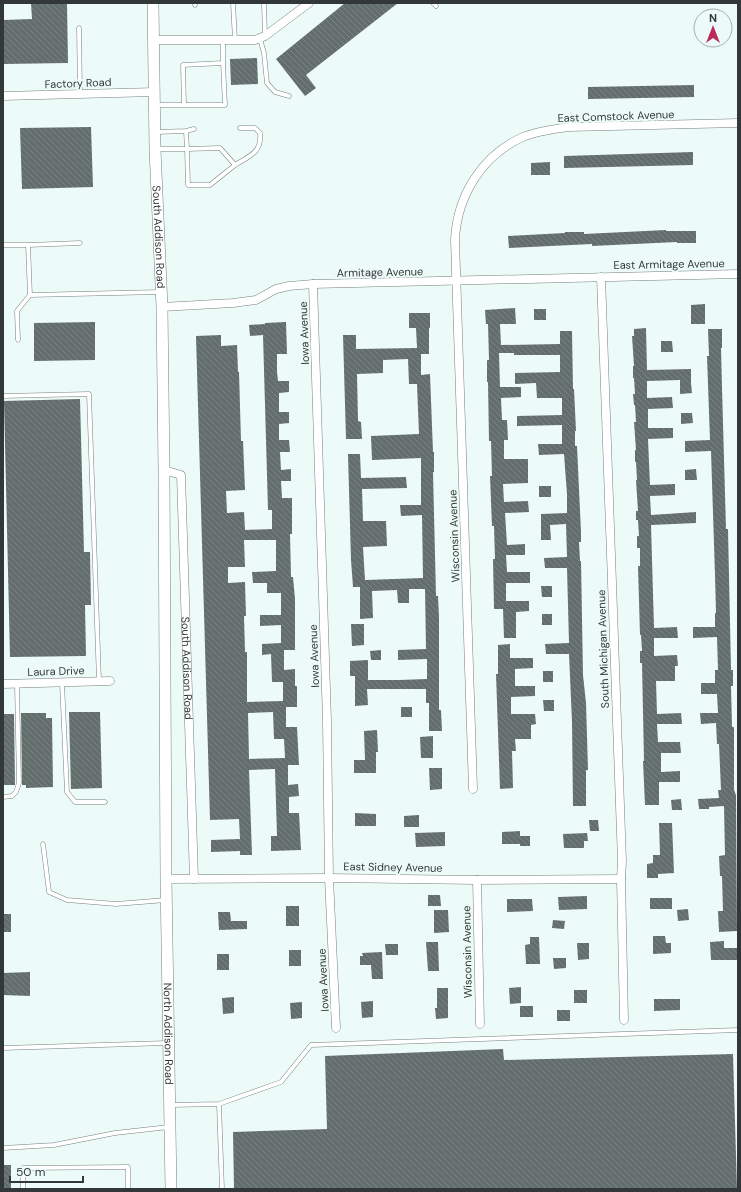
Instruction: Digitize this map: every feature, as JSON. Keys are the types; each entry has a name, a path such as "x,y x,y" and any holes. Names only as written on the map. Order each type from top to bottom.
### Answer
{"street":[{"name":"South Addison Road","path":"153,3 155,149 162,292 166,879"},
{"path":"153,40 255,40 262,37 308,3"},
{"name":"Factory Road","path":"3,96 155,92"},
{"name":"East Comstock Avenue","path":"457,281 456,224 463,200 469,186 488,162 499,151 510,144 525,136 543,131 569,127 738,123"},
{"name":"East Armitage Avenue","path":"601,277 738,274"},
{"name":"Armitage Avenue","path":"162,307 233,303 256,300 276,289 289,286 313,284 601,277"},
{"name":"South Michigan Avenue","path":"601,277 622,861 621,879 624,1020"},
{"name":"Wisconsin Avenue","path":"457,281 473,789"},
{"name":"Iowa Avenue","path":"313,284 326,713 329,878 336,1028"},
{"name":"South Addison Road","path":"164,470 181,475 194,879"},
{"name":"Laura Drive","path":"3,684 110,681"},
{"name":"East Sidney Avenue","path":"166,879 621,879"},
{"name":"North Addison Road","path":"166,879 171,1189"},
{"name":"Wisconsin Avenue","path":"477,880 480,1024"}],"lane":[{"path":"233,3 235,40"},
{"path":"264,3 262,37 267,83 275,92 289,96"},
{"path":"79,28 80,94"},
{"path":"155,105 225,105 223,40"},
{"path":"184,105 183,64 223,63"},
{"path":"186,131 188,185 210,185 235,165 258,150 261,139 260,133 255,128 240,128"},
{"path":"155,132 194,130"},
{"path":"155,149 220,148 235,165"},
{"path":"3,245 80,243"},
{"path":"18,340 17,311 30,295 28,245"},
{"path":"30,295 162,292"},
{"path":"3,396 89,394 99,681"},
{"path":"62,682 68,792 75,802 105,802"},
{"path":"3,797 12,796 16,792 19,783 17,683"},
{"path":"43,844 49,892 67,900 116,904 166,900"},
{"path":"170,1105 219,1104 281,1082 311,1045 738,1030"},
{"path":"3,1048 168,1043"},
{"path":"219,1104 222,1189"},
{"path":"3,1148 54,1144 115,1133 170,1127"},
{"path":"23,1189 23,1168 128,1167 128,1189"}],"building":[{"path":"31,3 67,3 68,63 3,64 3,20 32,19"},
{"path":"345,3 398,3 306,75 316,88 305,96 276,59"},
{"path":"257,58 258,84 231,85 230,59"},
{"path":"694,85 694,97 588,99 588,87"},
{"path":"91,127 93,187 22,189 20,128"},
{"path":"693,152 693,165 564,168 564,156"},
{"path":"550,162 550,175 531,175 531,163"},
{"path":"666,230 696,231 696,243 677,242 592,246 592,244 509,248 508,236 565,232 584,232 584,234"},
{"path":"705,304 705,324 691,324 691,305"},
{"path":"515,308 516,324 500,324 501,345 560,344 560,331 572,331 573,389 576,431 575,446 577,446 581,532 581,542 579,542 581,561 583,675 586,703 588,770 586,770 586,806 573,806 572,722 569,654 546,654 545,644 569,643 567,568 545,568 544,558 567,557 566,524 550,525 551,540 541,540 541,514 567,513 564,454 539,455 538,444 562,444 562,425 517,426 517,416 562,415 562,398 537,398 536,383 515,384 515,373 560,372 560,355 514,355 514,353 499,353 500,387 521,387 521,397 501,398 502,420 507,420 508,440 504,440 504,459 528,459 528,483 503,484 504,502 528,501 529,512 505,513 507,545 525,544 525,555 506,555 507,572 530,572 530,583 506,583 506,601 529,601 529,611 516,612 516,638 504,638 503,609 494,609 494,526 492,526 490,476 492,476 491,441 489,441 487,382 487,360 489,360 488,324 486,324 485,310"},
{"path":"534,309 546,309 546,320 534,320"},
{"path":"409,313 430,313 429,354 421,354 421,375 430,374 434,452 433,472 436,596 438,596 439,617 439,710 441,710 442,731 429,731 429,703 426,703 426,689 367,689 368,705 355,706 355,676 350,676 350,661 368,660 368,680 427,679 427,659 398,660 398,650 426,649 425,589 409,589 409,603 398,603 397,590 372,591 373,618 360,619 360,587 353,587 351,560 348,454 360,454 361,478 406,477 407,488 362,489 363,521 386,521 387,546 363,547 365,580 423,578 422,515 401,516 400,505 421,505 421,458 372,460 371,436 419,434 417,384 409,384 408,359 383,360 383,373 357,374 358,421 361,422 362,439 346,439 343,335 356,335 356,349 417,348 416,328 409,328"},
{"path":"95,322 95,360 34,361 34,323"},
{"path":"286,322 287,354 277,354 277,372 278,381 289,381 289,392 279,393 279,412 289,412 289,423 279,424 279,440 289,440 290,452 280,452 281,470 291,469 291,481 281,481 282,498 292,498 292,534 290,534 291,577 293,577 295,599 295,650 284,650 284,670 295,669 295,686 297,686 297,707 286,707 286,727 297,727 299,765 288,765 288,785 298,784 299,796 289,797 289,813 299,813 301,850 271,851 271,836 277,836 275,769 249,770 252,855 240,855 240,851 211,852 211,840 240,839 239,819 210,820 196,336 221,335 221,346 237,345 241,441 243,441 245,490 226,491 227,513 244,512 245,530 272,529 272,510 268,510 263,335 250,336 249,325","holes":["244,540 276,540 276,571 252,572 253,583 267,583 267,593 281,593 281,615 260,615 260,626 281,625 281,643 262,644 262,655 271,654 272,682 283,682 283,701 247,702 247,652 245,652 244,616 246,616 245,582 228,583 228,567 245,567","273,712 274,739 284,739 285,758 249,759 248,713"]},
{"path":"646,328 647,370 691,369 692,393 680,394 680,380 647,381 647,398 672,397 673,408 648,409 648,428 673,428 673,438 648,439 650,485 675,484 675,495 650,496 651,515 696,512 696,523 651,525 654,628 677,627 678,638 654,638 654,656 677,655 678,666 675,666 675,681 656,681 657,714 681,713 682,724 657,724 658,742 680,742 681,753 661,753 661,772 680,771 680,782 659,782 659,805 645,805 642,663 640,663 640,651 642,651 640,635 638,566 640,566 640,548 637,548 637,536 639,536 638,520 636,520 636,511 638,511 635,462 636,450 634,422 636,422 633,394 635,394 632,336 634,336 634,329"},
{"path":"708,329 722,329 721,348 726,529 728,529 731,670 733,670 733,686 731,686 732,727 734,727 734,790 736,795 737,931 719,932 718,911 723,911 722,876 720,876 719,856 725,855 724,806 699,809 698,799 719,798 718,790 721,790 719,744 717,744 716,723 701,724 700,713 718,713 717,694 701,694 701,683 715,683 715,670 718,670 717,637 693,638 693,627 715,627 716,613 711,451 685,452 685,441 710,440 707,356 709,356"},
{"path":"661,341 672,341 673,352 661,352"},
{"path":"80,399 84,552 90,552 91,605 85,605 86,656 10,657 4,401"},
{"path":"681,413 692,413 693,423 681,424"},
{"path":"696,469 697,480 685,480 685,470"},
{"path":"539,486 551,486 551,497 539,497"},
{"path":"541,586 552,586 552,597 542,597"},
{"path":"542,614 552,614 552,625 542,625"},
{"path":"351,624 364,624 364,645 352,646"},
{"path":"510,644 510,658 533,658 533,668 515,669 515,686 535,686 535,696 511,697 511,714 535,714 536,724 531,725 531,739 515,739 516,751 512,751 513,788 500,789 496,674 498,674 498,645"},
{"path":"381,650 381,660 371,660 370,651"},
{"path":"543,671 553,671 553,682 543,682"},
{"path":"543,700 554,700 554,711 544,711"},
{"path":"401,707 412,707 412,717 401,717"},
{"path":"69,712 100,712 102,788 71,789"},
{"path":"21,713 46,713 46,718 52,718 53,787 26,788 26,785 22,785"},
{"path":"3,714 14,714 15,785 3,785"},
{"path":"377,730 378,752 376,752 376,773 354,773 354,760 365,760 364,731"},
{"path":"433,736 433,758 421,758 420,737"},
{"path":"429,768 442,768 442,789 430,790"},
{"path":"681,799 682,810 672,810 671,800"},
{"path":"355,813 376,814 376,826 355,826"},
{"path":"419,815 419,827 404,827 404,816"},
{"path":"589,820 598,820 599,831 590,831"},
{"path":"659,823 672,823 674,873 658,874 658,878 647,878 647,864 653,863 653,855 660,855"},
{"path":"520,831 520,836 530,836 530,846 520,846 520,844 502,844 502,832"},
{"path":"445,832 445,846 416,847 415,833"},
{"path":"587,833 588,841 584,841 584,848 564,848 563,834"},
{"path":"428,895 440,895 441,906 428,906"},
{"path":"587,896 587,909 559,910 558,897"},
{"path":"650,898 672,898 672,909 650,909"},
{"path":"507,899 532,899 533,911 507,912"},
{"path":"286,906 299,906 299,926 286,926"},
{"path":"688,909 689,920 678,921 677,910"},
{"path":"434,910 448,910 449,932 434,933"},
{"path":"218,912 230,912 231,921 247,921 247,929 219,930"},
{"path":"3,914 11,914 11,932 3,932"},
{"path":"553,920 565,921 564,929 552,928"},
{"path":"653,936 665,936 666,943 671,943 671,953 653,954"},
{"path":"530,937 539,937 540,964 526,964 525,945 530,944"},
{"path":"724,941 724,948 738,948 738,960 711,960 710,942"},
{"path":"426,942 438,942 439,971 428,971"},
{"path":"577,943 589,943 589,959 578,960"},
{"path":"385,944 398,944 398,955 386,955"},
{"path":"289,950 301,950 301,966 289,966"},
{"path":"382,952 383,979 372,979 371,965 360,965 360,956 363,956 362,953"},
{"path":"217,954 229,954 229,970 217,970"},
{"path":"553,958 566,958 566,968 554,969"},
{"path":"30,972 30,996 3,995 3,973"},
{"path":"521,987 521,1003 510,1004 509,988"},
{"path":"437,988 448,988 448,1018 436,1019 435,1008 437,1008"},
{"path":"574,990 587,990 587,1003 574,1003"},
{"path":"234,997 234,1013 223,1014 222,998"},
{"path":"654,999 680,999 680,1010 654,1011"},
{"path":"373,1001 373,1017 362,1018 361,1002"},
{"path":"302,1002 302,1018 291,1019 290,1003"},
{"path":"520,1006 533,1006 533,1017 520,1017"},
{"path":"557,1010 570,1010 570,1021 557,1021"},
{"path":"503,1049 504,1060 733,1054 737,1189 234,1189 233,1132 327,1129 325,1056"},
{"path":"3,1165 11,1165 11,1189 3,1189"}]}
